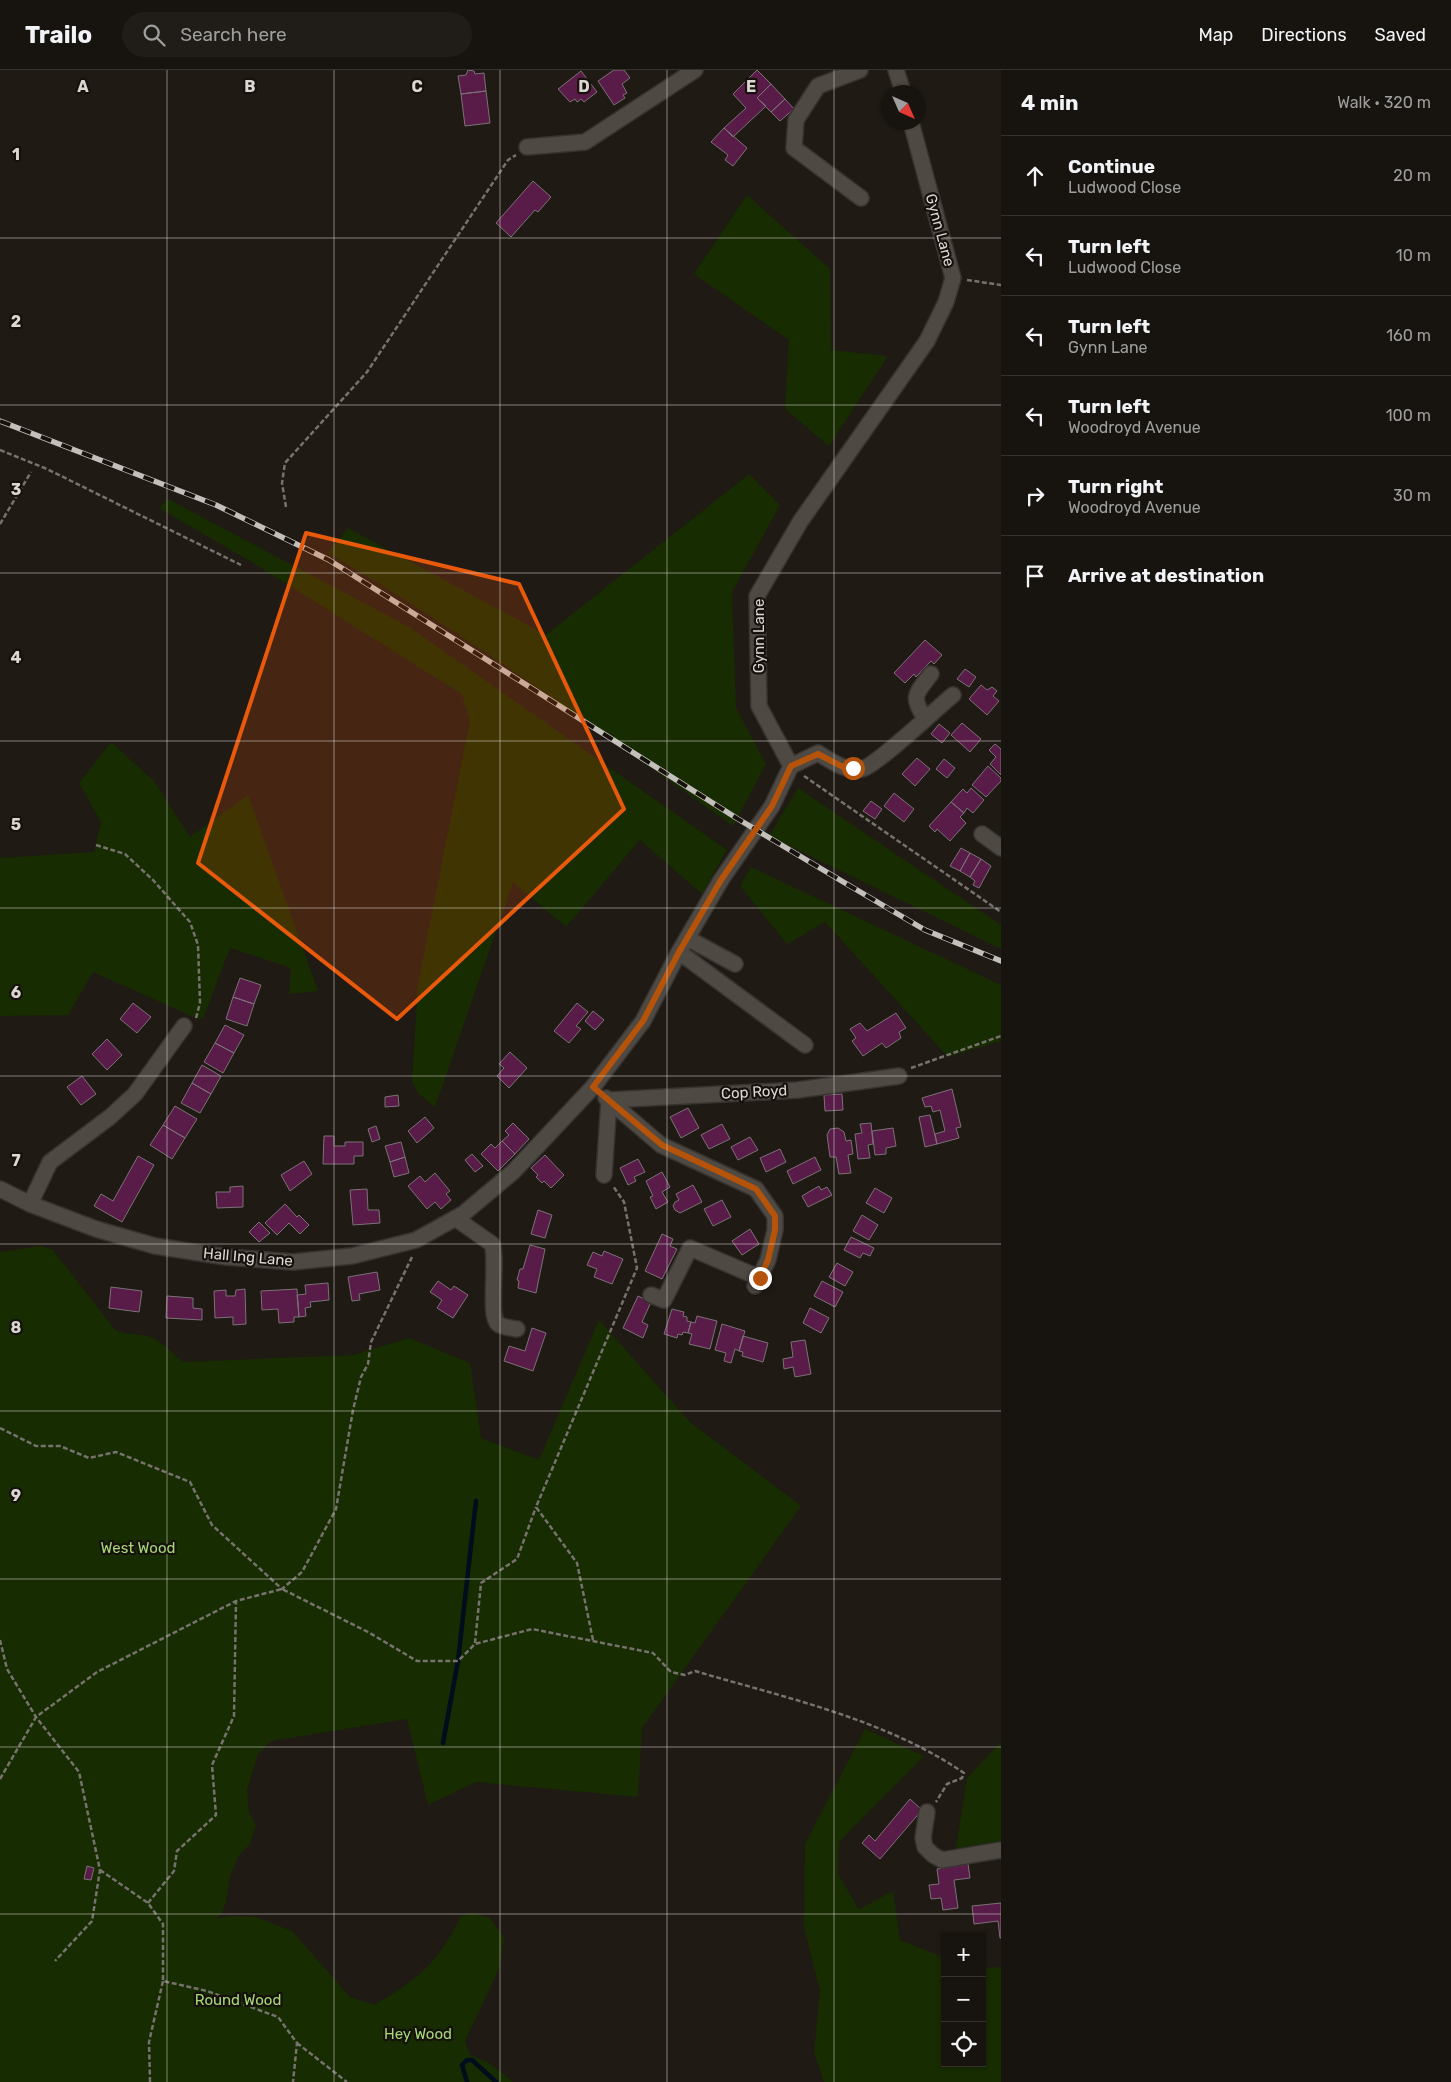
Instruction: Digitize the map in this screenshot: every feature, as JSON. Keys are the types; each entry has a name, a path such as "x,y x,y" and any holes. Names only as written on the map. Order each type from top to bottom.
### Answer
{"street":[{"path":"527,147 585,142 695,70"},
{"path":"860,70 818,86 796,120 794,148 861,198"},
{"path":"896,70 901,85"},
{"name":"Gynn Lane","path":"791,766 759,706 756,596 800,522 927,341 946,302 953,278 913,130"},
{"path":"925,718 915,700 917,693 930,674"},
{"path":"651,1295 664,1300 690,1248 757,1282 768,1260 775,1230 775,1216 756,1189 662,1145 593,1087 643,1021 679,952 721,880 772,806 791,766 818,754 845,768 862,768 885,753 952,695"},
{"path":"982,834 1001,848"},
{"path":"687,938 735,964"},
{"path":"679,952 805,1045"},
{"path":"30,1204 50,1162 110,1117 135,1094 184,1026"},
{"name":"Cop Royd","path":"608,1100 798,1090 899,1076"},
{"name":"Hall Ing Lane","path":"0,1189 30,1204 96,1229 155,1246 226,1257 293,1262 352,1256 416,1240 463,1214 513,1172 593,1087"},
{"path":"604,1175 608,1100"},
{"path":"455,1218 492,1244 495,1321 498,1324 517,1329"},
{"path":"927,1812 923,1838 925,1846 933,1855 942,1860 1001,1850"}],"path":[{"path":"286,507 282,483 285,463 367,372 508,160"},
{"path":"953,278 1001,285"},
{"path":"0,450 47,469 241,565"},
{"path":"0,524 30,472"},
{"path":"791,766 1001,912"},
{"path":"96,845 125,854 153,880 190,922 198,945 200,1002 196,1018 184,1026"},
{"path":"899,1076 909,1068 1001,1036"},
{"path":"475,1644 482,1583 517,1559 536,1507 637,1268 624,1202 604,1175"},
{"path":"0,1779 36,1717 97,1672 236,1601 282,1589 302,1572 336,1509 353,1410 361,1377 368,1364 371,1342 418,1246 416,1240"},
{"path":"0,1428 36,1446 60,1446 89,1458 116,1452 190,1482 212,1525 282,1589 368,1632 417,1661 458,1661 475,1644 532,1629 653,1653 671,1672 684,1675 695,1671 861,1721 939,1756 964,1773 962,1778 947,1784 933,1807 927,1812"},
{"path":"536,1507 577,1563 593,1640"},
{"path":"148,1903 174,1871 177,1851 216,1815 212,1765 234,1716 236,1601"},
{"path":"0,1640 7,1669 36,1717 79,1772 100,1870 92,1921 55,1961"},
{"path":"100,1870 148,1903 163,1924 163,1981 149,2042 150,2082"},
{"path":"163,1981 207,1991 278,2016 297,2042 347,2082"},
{"path":"293,2082 297,2042"}],"highlighted area":[{"path":"306,533 519,584 624,809 397,1019 198,863"}],"green space":[{"path":"747,195 830,269 831,350 888,356 829,446 785,409 789,340 694,274"},
{"path":"749,474 780,505 732,592 736,708 766,764 733,826 483,651 380,584 328,553 348,528 546,635"},
{"path":"168,499 409,627 727,850 702,894 640,840 566,927 513,882 435,1107 418,1093 412,1081 418,984 470,721 462,694 258,566 159,508"},
{"path":"111,742 154,781 190,837 248,795 318,991 289,994 291,968 230,948 203,1019 196,1018 93,972 68,1015 0,1016 0,858 94,852 101,822 79,783"},
{"path":"798,788 1001,925 1001,949 769,836"},
{"path":"751,867 1001,985 1001,1041 948,1057 825,922 787,944 740,886"},
{"path":"40,1246 53,1250 115,1330 155,1339 184,1362 353,1355 409,1338 470,1363 481,1438 539,1460 599,1320 690,1422 801,1506 642,1728 638,1797 476,1782 428,1805 407,1719 271,1741 258,1754 247,1790 249,1813 256,1825 250,1844 239,1855 230,1876 226,1902 221,1915 213,1919 232,1916 256,1917 292,1931 350,1997 374,2005 403,1987 425,1969 444,1946 461,1916 471,1913 490,1918 504,1938 499,1969 465,2041 470,2055 488,2062 513,2082 0,2082 0,1252"},
{"path":"865,1729 924,1756 839,1842 838,1874 859,1909 893,1891 900,1940 941,1956 941,2067 986,2067 986,1968 1001,1967 1001,2082 824,2082 814,2052 820,1991 804,1927 805,1844"},
{"path":"1001,1742 1001,1841 956,1849 967,1778"}],"building":[{"path":"468,70 474,71 475,74 484,73 486,91 461,94 458,76 466,75"},
{"path":"614,70 624,70 630,78 622,84 627,93 623,95 625,98 614,105 598,81"},
{"path":"757,70 771,84 757,98 766,106 733,137 724,128 746,108 733,94"},
{"path":"581,71 597,92 584,102 581,99 577,102 575,99 570,102 558,89"},
{"path":"771,84 785,99 771,112 757,98"},
{"path":"486,91 490,123 465,126 461,94"},
{"path":"785,99 794,109 780,121 771,112"},
{"path":"724,128 747,148 733,166 725,160 728,155 711,142"},
{"path":"533,181 551,197 538,212 535,210 511,237 496,223"},
{"path":"925,640 942,655 934,664 931,661 916,677 914,674 905,683 894,673"},
{"path":"965,669 976,677 969,687 957,679"},
{"path":"981,685 987,690 992,687 997,691 993,696 999,701 987,715 969,699"},
{"path":"962,723 981,739 970,752 951,735"},
{"path":"939,724 950,733 942,743 931,734"},
{"path":"995,744 1001,749 1001,775 990,764 996,757 989,750"},
{"path":"917,758 930,769 915,786 902,774"},
{"path":"944,759 955,768 947,778 936,769"},
{"path":"988,766 1001,778 1001,781 986,797 972,785"},
{"path":"971,788 984,800 973,813 967,808 964,813 951,802 963,789 967,793"},
{"path":"894,793 914,809 904,822 884,806"},
{"path":"871,801 882,809 875,819 863,811"},
{"path":"951,802 964,813 960,817 966,823 950,841 937,829 935,832 929,826"},
{"path":"961,848 970,853 960,871 950,866"},
{"path":"970,853 981,859 970,877 960,871"},
{"path":"981,859 991,866 979,888 973,885 975,881 970,877"},
{"path":"240,978 261,985 254,1004 233,997"},
{"path":"233,997 254,1004 247,1026 226,1019"},
{"path":"133,1003 151,1017 137,1033 120,1019"},
{"path":"577,1003 588,1012 576,1026 581,1029 569,1043 554,1031"},
{"path":"593,1011 604,1020 595,1030 585,1021"},
{"path":"896,1013 906,1028 899,1032 901,1038 886,1048 882,1043 863,1056 852,1041 856,1038 850,1029 860,1023 867,1031"},
{"path":"225,1025 244,1035 234,1053 215,1043"},
{"path":"107,1039 122,1055 107,1070 92,1054"},
{"path":"215,1043 234,1053 223,1073 204,1062"},
{"path":"510,1052 527,1068 509,1088 497,1076 504,1068 499,1064"},
{"path":"202,1065 221,1076 211,1094 192,1083"},
{"path":"82,1076 96,1094 81,1105 67,1087"},
{"path":"192,1083 211,1094 200,1113 181,1103"},
{"path":"952,1089 961,1127 956,1128 959,1138 937,1144 935,1134 945,1131 940,1110 933,1112 931,1106 925,1107 922,1098"},
{"path":"842,1094 843,1110 825,1111 824,1095"},
{"path":"398,1095 399,1106 385,1107 385,1097"},
{"path":"175,1106 197,1119 185,1138 163,1125"},
{"path":"688,1108 699,1128 681,1138 670,1117"},
{"path":"930,1115 937,1144 925,1147 919,1117"},
{"path":"425,1117 434,1128 417,1143 408,1131"},
{"path":"513,1123 529,1139 515,1154 502,1141 509,1135 505,1131"},
{"path":"871,1123 873,1144 868,1145 870,1158 858,1159 855,1134 862,1133 860,1124"},
{"path":"722,1124 730,1139 709,1149 701,1135"},
{"path":"163,1125 185,1138 172,1159 150,1145"},
{"path":"376,1126 380,1139 372,1142 368,1129"},
{"path":"838,1128 844,1132 846,1141 851,1140 853,1154 848,1155 851,1173 839,1174 836,1157 830,1157 827,1135 830,1129"},
{"path":"893,1128 896,1146 886,1148 886,1154 875,1155 872,1131"},
{"path":"324,1136 334,1136 334,1146 345,1146 345,1142 363,1142 363,1156 354,1156 354,1164 323,1164"},
{"path":"750,1137 758,1150 738,1160 731,1147"},
{"path":"502,1141 515,1154 498,1171 481,1154 491,1144 495,1148"},
{"path":"401,1142 405,1157 390,1162 385,1146"},
{"path":"780,1149 786,1162 766,1172 760,1158"},
{"path":"472,1154 483,1166 475,1172 465,1160"},
{"path":"545,1155 564,1175 551,1188 544,1181 542,1183 536,1177 538,1175 531,1168"},
{"path":"138,1156 154,1165 122,1222 94,1206 101,1194 113,1201"},
{"path":"405,1157 409,1173 394,1177 390,1162"},
{"path":"815,1157 821,1170 793,1184 787,1171"},
{"path":"638,1159 645,1172 634,1177 636,1181 628,1185 620,1168"},
{"path":"304,1161 312,1174 290,1191 281,1175"},
{"path":"662,1172 670,1187 662,1192 668,1202 656,1209 650,1197 653,1196 646,1181"},
{"path":"435,1173 450,1191 446,1194 451,1200 441,1209 435,1202 427,1209 408,1186 420,1176 425,1182"},
{"path":"693,1185 702,1202 680,1213 673,1206 679,1200 676,1194"},
{"path":"243,1186 243,1207 217,1208 216,1192 230,1192 230,1187"},
{"path":"819,1186 821,1190 827,1187 832,1195 808,1207 802,1196"},
{"path":"875,1188 892,1198 884,1213 866,1203"},
{"path":"367,1189 368,1210 379,1210 380,1223 353,1225 350,1190"},
{"path":"722,1200 731,1217 713,1226 704,1209"},
{"path":"285,1204 297,1217 299,1215 309,1225 300,1234 289,1223 277,1235 265,1223"},
{"path":"538,1210 552,1215 545,1238 531,1234"},
{"path":"862,1215 878,1225 869,1240 853,1231"},
{"path":"259,1222 270,1233 259,1242 249,1232"},
{"path":"750,1229 759,1244 742,1255 732,1241"},
{"path":"662,1234 673,1239 670,1246 677,1249 662,1279 645,1271"},
{"path":"851,1237 874,1248 870,1256 863,1253 860,1258 844,1250"},
{"path":"530,1245 545,1249 536,1293 518,1288 519,1281 517,1280 520,1269 523,1269"},
{"path":"604,1251 623,1259 612,1284 594,1277 597,1269 587,1265 593,1252 602,1256"},
{"path":"837,1263 853,1272 845,1286 829,1277"},
{"path":"377,1272 380,1290 359,1294 360,1300 352,1301 348,1277"},
{"path":"438,1281 451,1290 454,1286 468,1295 453,1318 437,1308 442,1300 430,1292"},
{"path":"822,1281 843,1292 835,1307 814,1296"},
{"path":"328,1283 329,1300 310,1302 311,1307 305,1308 306,1316 299,1317 297,1295 306,1294 305,1285"},
{"path":"111,1287 142,1291 139,1312 109,1308"},
{"path":"245,1289 246,1324 233,1325 233,1317 215,1318 214,1291 226,1290 226,1296 235,1296 236,1290"},
{"path":"297,1289 299,1317 294,1317 294,1322 279,1323 278,1309 262,1310 261,1291"},
{"path":"167,1296 193,1298 193,1308 202,1309 202,1320 166,1318"},
{"path":"638,1296 651,1302 642,1322 648,1325 643,1338 623,1328"},
{"path":"810,1308 829,1318 821,1333 803,1323"},
{"path":"672,1309 684,1312 683,1316 687,1317 687,1321 691,1322 688,1333 678,1334 677,1338 664,1334"},
{"path":"697,1316 717,1321 710,1349 689,1344 692,1334 688,1333 691,1322 695,1323"},
{"path":"722,1324 745,1331 739,1351 735,1349 731,1363 724,1361 726,1353 715,1350"},
{"path":"532,1328 546,1333 533,1371 504,1361 509,1346 525,1351"},
{"path":"743,1336 768,1343 763,1362 742,1356 743,1352 739,1351"},
{"path":"805,1340 811,1374 795,1377 793,1367 784,1369 783,1359 793,1357 791,1342"},
{"path":"910,1799 922,1810 880,1859 862,1843 869,1835 875,1841"},
{"path":"968,1864 970,1878 954,1880 958,1908 943,1910 941,1898 931,1899 929,1885 939,1884 937,1869"},
{"path":"87,1866 94,1868 91,1880 84,1879"},
{"path":"1001,1903 1000,1938 998,1921 974,1924 972,1906"}],"waterway":[{"path":"443,1743 458,1661 476,1501"},
{"path":"467,2082 462,2065 467,2060 472,2060 496,2082"}],"railway":[{"path":"0,421 216,505 329,560 738,819 845,883 925,930 1001,961"}],"route":[{"path":"760,1278 768,1260 775,1230 775,1216 756,1189 662,1145 593,1087 643,1021 679,952 721,880 772,806 791,766 818,754 845,768 853,768"}],"park label":[{"name":"West Wood","path":"138,1548"},
{"name":"Round Wood","path":"238,2000"},
{"name":"Hey Wood","path":"418,2034"}]}
